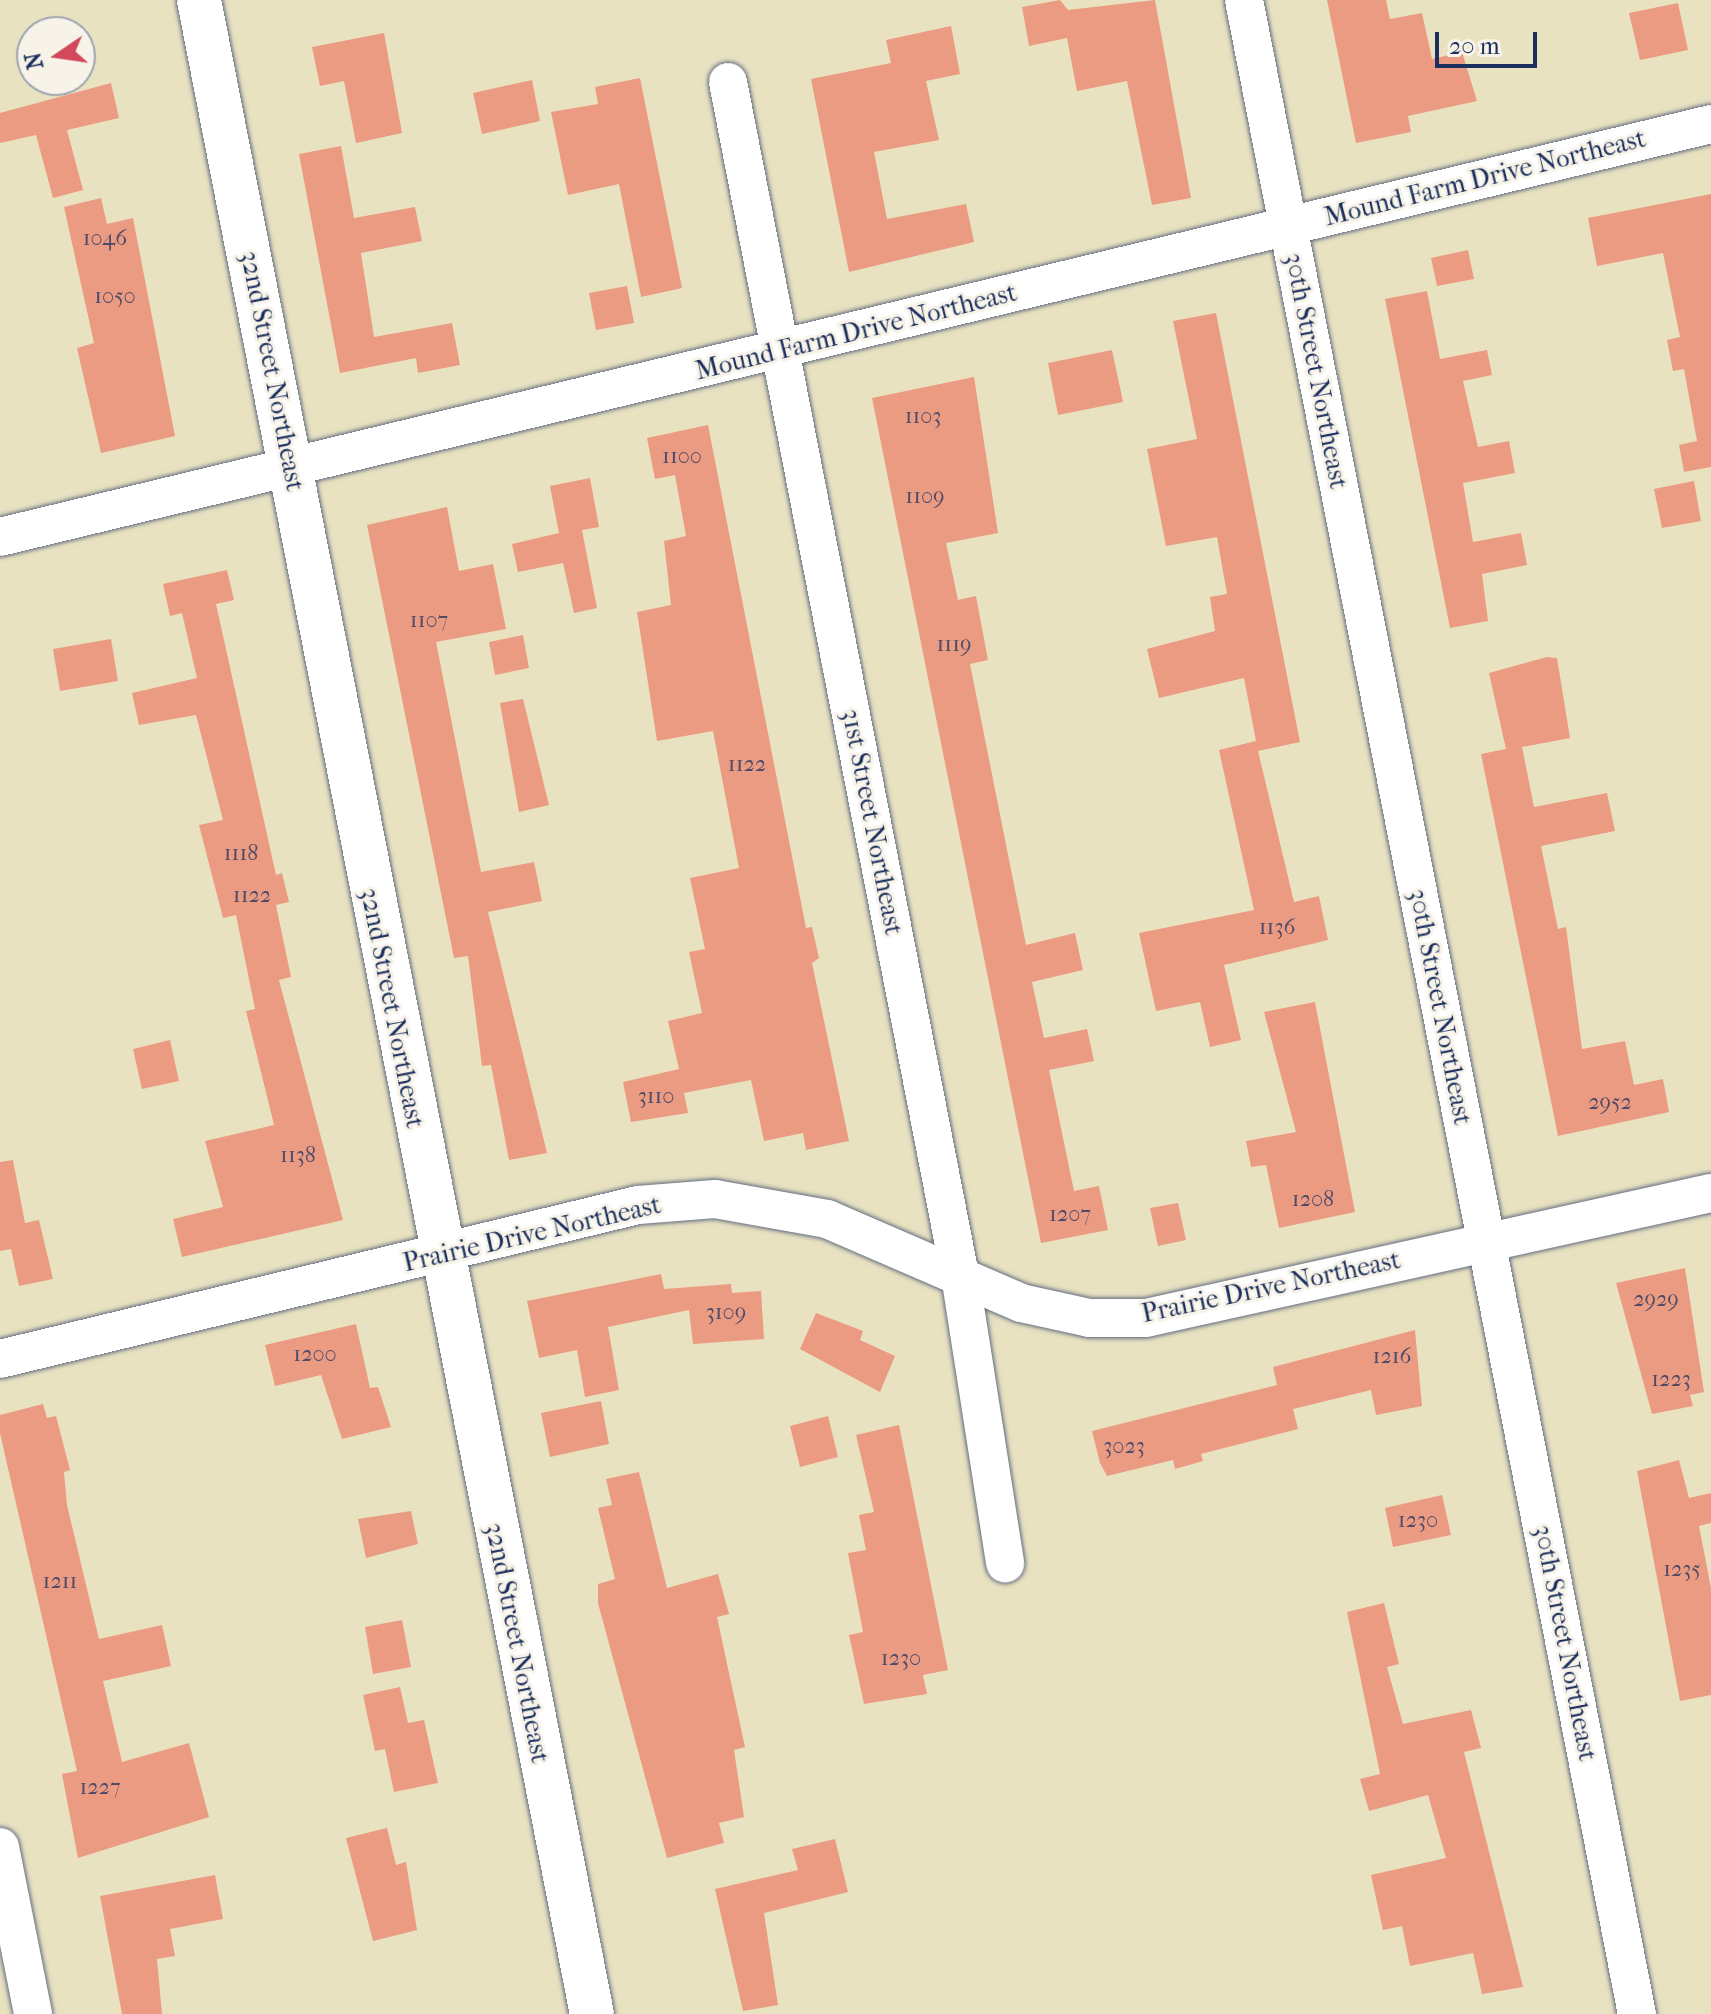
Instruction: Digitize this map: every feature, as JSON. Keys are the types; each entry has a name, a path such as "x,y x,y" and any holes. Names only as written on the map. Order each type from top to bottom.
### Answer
{"main road":[{"name":"32nd Street Northeast","path":"199,0 291,467 439,1255 592,2014"}],"street":[{"name":"30th Street Northeast","path":"1244,0 1637,2014"},
{"name":"31st Street Northeast","path":"728,82 960,1275 1005,1564"},
{"name":"Mound Farm Drive Northeast","path":"0,537 781,351 1711,124"},
{"name":"Prairie Drive Northeast","path":"0,1359 638,1205 715,1199 827,1219 1021,1303 1089,1318 1146,1318 1486,1239 1711,1193"},
{"path":"0,1847 33,2014"}],"building":[{"path":"1060,0 1068,10 1155,0 1191,198 1152,205 1127,81 1077,91 1067,38 1029,46 1022,7"},
{"path":"1327,0 1386,0 1390,19 1422,13 1432,59 1462,52 1477,101 1408,116 1411,132 1356,143"},
{"path":"1678,3 1688,50 1640,60 1629,13"},
{"path":"951,26 960,74 926,81 939,140 874,152 887,219 966,204 974,242 849,272 811,79 891,63 886,40"},
{"path":"384,33 402,133 356,143 344,81 320,86 312,47"},
{"path":"640,78 682,288 641,297 619,184 568,195 551,112 598,104 595,87"},
{"path":"532,80 540,121 482,134 473,93"},
{"path":"111,83 119,118 67,130 83,190 53,198 36,135 0,143 0,113 63,96 96,96 96,87"},
{"path":"341,146 354,218 415,207 422,241 361,253 374,337 452,323 460,365 418,373 416,358 340,373 299,154"},
{"path":"1711,194 1711,467 1684,472 1679,445 1697,441 1684,369 1673,371 1667,340 1680,337 1663,253 1597,266 1588,218"},
{"path":"101,198 107,224 133,218 175,436 101,453 77,348 94,343 64,207"},
{"path":"1468,250 1474,279 1437,286 1431,258"},
{"path":"627,286 634,323 596,330 589,293"},
{"path":"1427,291 1440,359 1487,350 1492,375 1463,381 1478,447 1509,441 1515,473 1463,483 1473,542 1521,533 1527,565 1482,574 1488,621 1450,628 1385,299"},
{"path":"1216,313 1300,742 1258,751 1294,902 1319,896 1328,940 1224,965 1241,1040 1210,1047 1200,1002 1156,1011 1139,933 1254,910 1219,750 1256,741 1244,678 1159,698 1147,649 1215,631 1210,597 1227,594 1217,537 1166,546 1147,449 1197,439 1173,321"},
{"path":"1112,350 1123,402 1058,415 1048,363"},
{"path":"974,377 998,533 946,543 958,600 976,596 988,660 970,664 1026,945 1075,933 1083,970 1032,982 1044,1038 1087,1029 1094,1061 1049,1070 1074,1191 1099,1186 1108,1230 1041,1243 872,398"},
{"path":"708,425 806,928 812,927 819,958 812,963 849,1141 806,1150 803,1133 764,1141 751,1080 684,1093 688,1113 631,1122 623,1082 679,1069 668,1021 702,1013 689,952 705,949 690,878 739,868 713,731 657,741 637,612 671,605 664,541 686,536 675,475 655,479 647,438"},
{"path":"590,478 599,527 582,530 597,608 574,613 563,563 518,572 512,544 559,533 550,486"},
{"path":"1694,481 1701,521 1662,528 1654,489"},
{"path":"447,507 459,571 493,564 506,629 436,642 481,872 534,862 542,901 488,912 547,1153 509,1160 491,1065 482,1066 468,956 454,958 367,525"},
{"path":"227,570 234,600 216,604 276,875 282,873 289,902 276,905 291,977 279,980 343,1220 182,1257 173,1219 223,1207 205,1141 274,1125 246,1011 255,1009 236,915 223,918 199,825 223,820 196,715 139,725 132,693 197,678 182,613 170,616 163,584"},
{"path":"523,635 529,668 495,675 489,642"},
{"path":"111,639 118,681 60,691 53,649"},
{"path":"1547,657 1557,658 1570,738 1522,747 1534,807 1607,793 1615,831 1541,846 1558,929 1566,927 1582,1049 1625,1041 1634,1085 1663,1079 1669,1112 1558,1136 1481,754 1506,749 1489,673"},
{"path":"523,699 549,805 519,812 500,703"},
{"path":"1315,1002 1355,1212 1279,1228 1266,1165 1251,1167 1246,1141 1296,1132 1264,1012"},
{"path":"170,1040 179,1081 142,1089 133,1049"},
{"path":"13,1160 25,1223 39,1220 53,1279 19,1286 11,1249 0,1251 0,1162"},
{"path":"1178,1203 1186,1240 1158,1246 1150,1208"},
{"path":"1685,1268 1704,1392 1690,1395 1693,1406 1652,1414 1616,1283"},
{"path":"661,1274 664,1289 731,1284 732,1293 761,1291 764,1339 693,1344 689,1310 608,1327 619,1390 585,1397 577,1350 539,1358 527,1301"},
{"path":"816,1313 863,1331 860,1340 895,1356 880,1392 800,1349"},
{"path":"356,1324 370,1388 378,1387 391,1427 342,1439 321,1375 275,1386 265,1345"},
{"path":"1415,1330 1422,1406 1376,1415 1371,1390 1293,1409 1298,1429 1201,1454 1203,1461 1175,1469 1173,1460 1107,1476 1100,1463 1092,1431 1277,1385 1273,1367"},
{"path":"601,1401 609,1444 550,1457 541,1413"},
{"path":"43,1404 47,1418 56,1416 70,1470 64,1472 67,1505 99,1639 162,1625 171,1666 103,1681 122,1762 189,1743 209,1817 78,1858 62,1774 77,1771 0,1433 0,1415"},
{"path":"828,1416 838,1457 800,1467 790,1426"},
{"path":"899,1425 948,1670 923,1675 927,1694 864,1704 849,1635 863,1632 848,1553 866,1550 859,1515 874,1512 856,1435"},
{"path":"1679,1460 1689,1498 1711,1493 1711,1523 1699,1526 1711,1588 1711,1695 1680,1701 1637,1471"},
{"path":"639,1472 667,1588 718,1574 729,1614 717,1617 745,1747 734,1750 744,1817 719,1823 724,1843 667,1858 598,1603 598,1584 615,1579 598,1508 612,1505 606,1479"},
{"path":"1442,1495 1451,1535 1393,1547 1385,1508"},
{"path":"411,1511 418,1544 366,1558 358,1519"},
{"path":"1384,1603 1399,1664 1387,1667 1403,1724 1471,1710 1481,1748 1464,1752 1523,1987 1482,1994 1473,1953 1410,1966 1402,1926 1383,1930 1371,1875 1446,1858 1428,1795 1369,1811 1360,1779 1380,1774 1347,1612"},
{"path":"402,1620 411,1667 373,1674 365,1627"},
{"path":"400,1687 408,1723 424,1720 438,1783 394,1792 385,1749 375,1751 363,1695"},
{"path":"387,1828 396,1865 406,1862 417,1930 373,1941 346,1838"},
{"path":"835,1839 848,1892 764,1913 778,2005 743,2011 715,1889 798,1870 792,1849"},
{"path":"215,1875 223,1919 170,1929 175,1956 157,1959 162,2014 122,2014 100,1896"}]}
